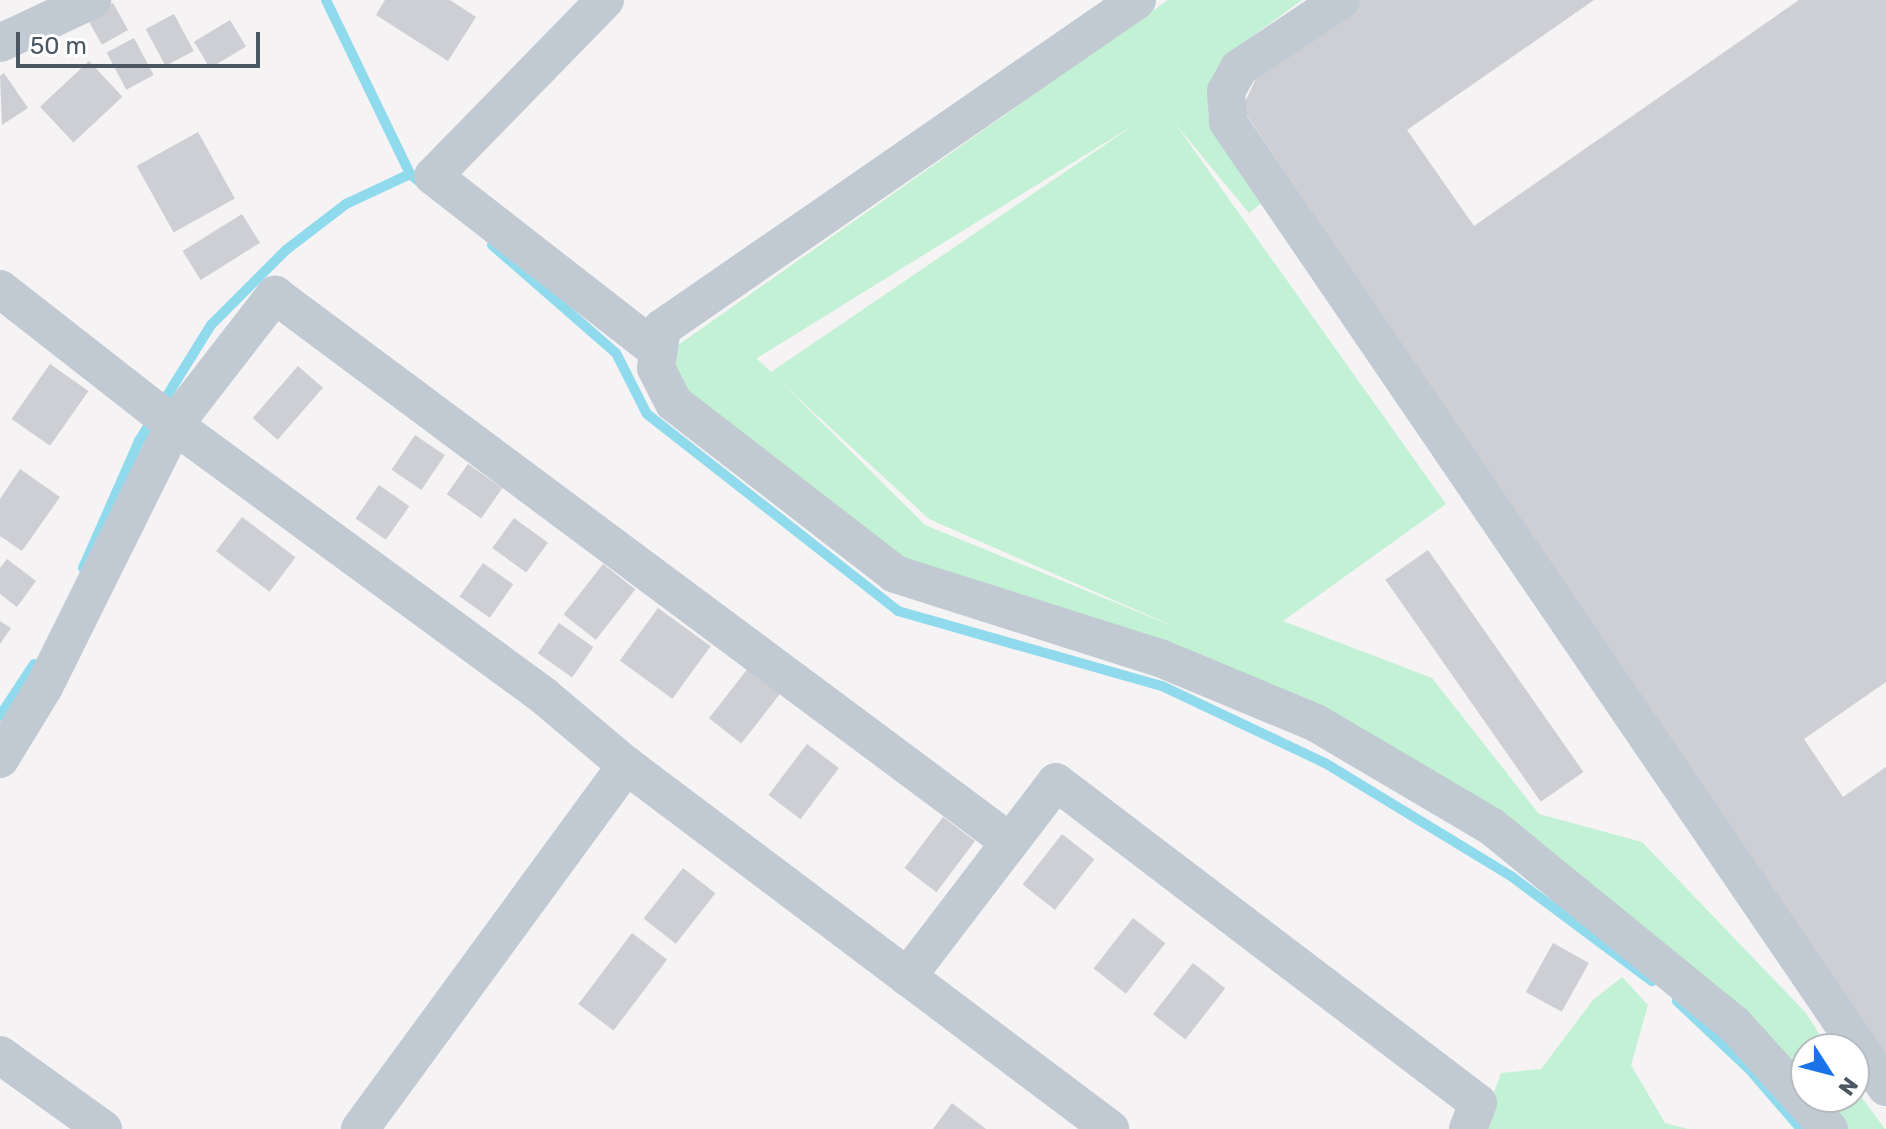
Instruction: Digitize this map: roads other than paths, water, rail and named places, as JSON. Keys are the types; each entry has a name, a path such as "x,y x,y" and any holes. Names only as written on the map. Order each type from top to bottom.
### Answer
{"street":[{"path":"0,43 92,0"},
{"path":"605,0 433,176 658,351"},
{"path":"1137,0 662,328 656,368 674,403 895,574 1160,658 1316,723 1491,826 1735,1025 1829,1129"},
{"path":"1341,0 1239,68 1226,91 1228,122 1886,1087"},
{"path":"0,289 174,425 544,696 626,765 1110,1129"},
{"path":"0,759 44,687 174,425 275,295 1010,842"},
{"path":"360,1129 626,765"},
{"path":"907,977 1056,782 1478,1103 1468,1129"},
{"path":"0,1055 103,1129"}],"waterway":[{"path":"326,0 410,174 423,185"},
{"path":"83,568 139,441 211,325 286,250 346,204 410,174"},
{"path":"492,245 616,353 647,414 898,611 1162,686 1325,763 1511,876 1652,981"},
{"path":"0,716 34,664"},
{"path":"1677,1001 1750,1070 1801,1129"}]}
